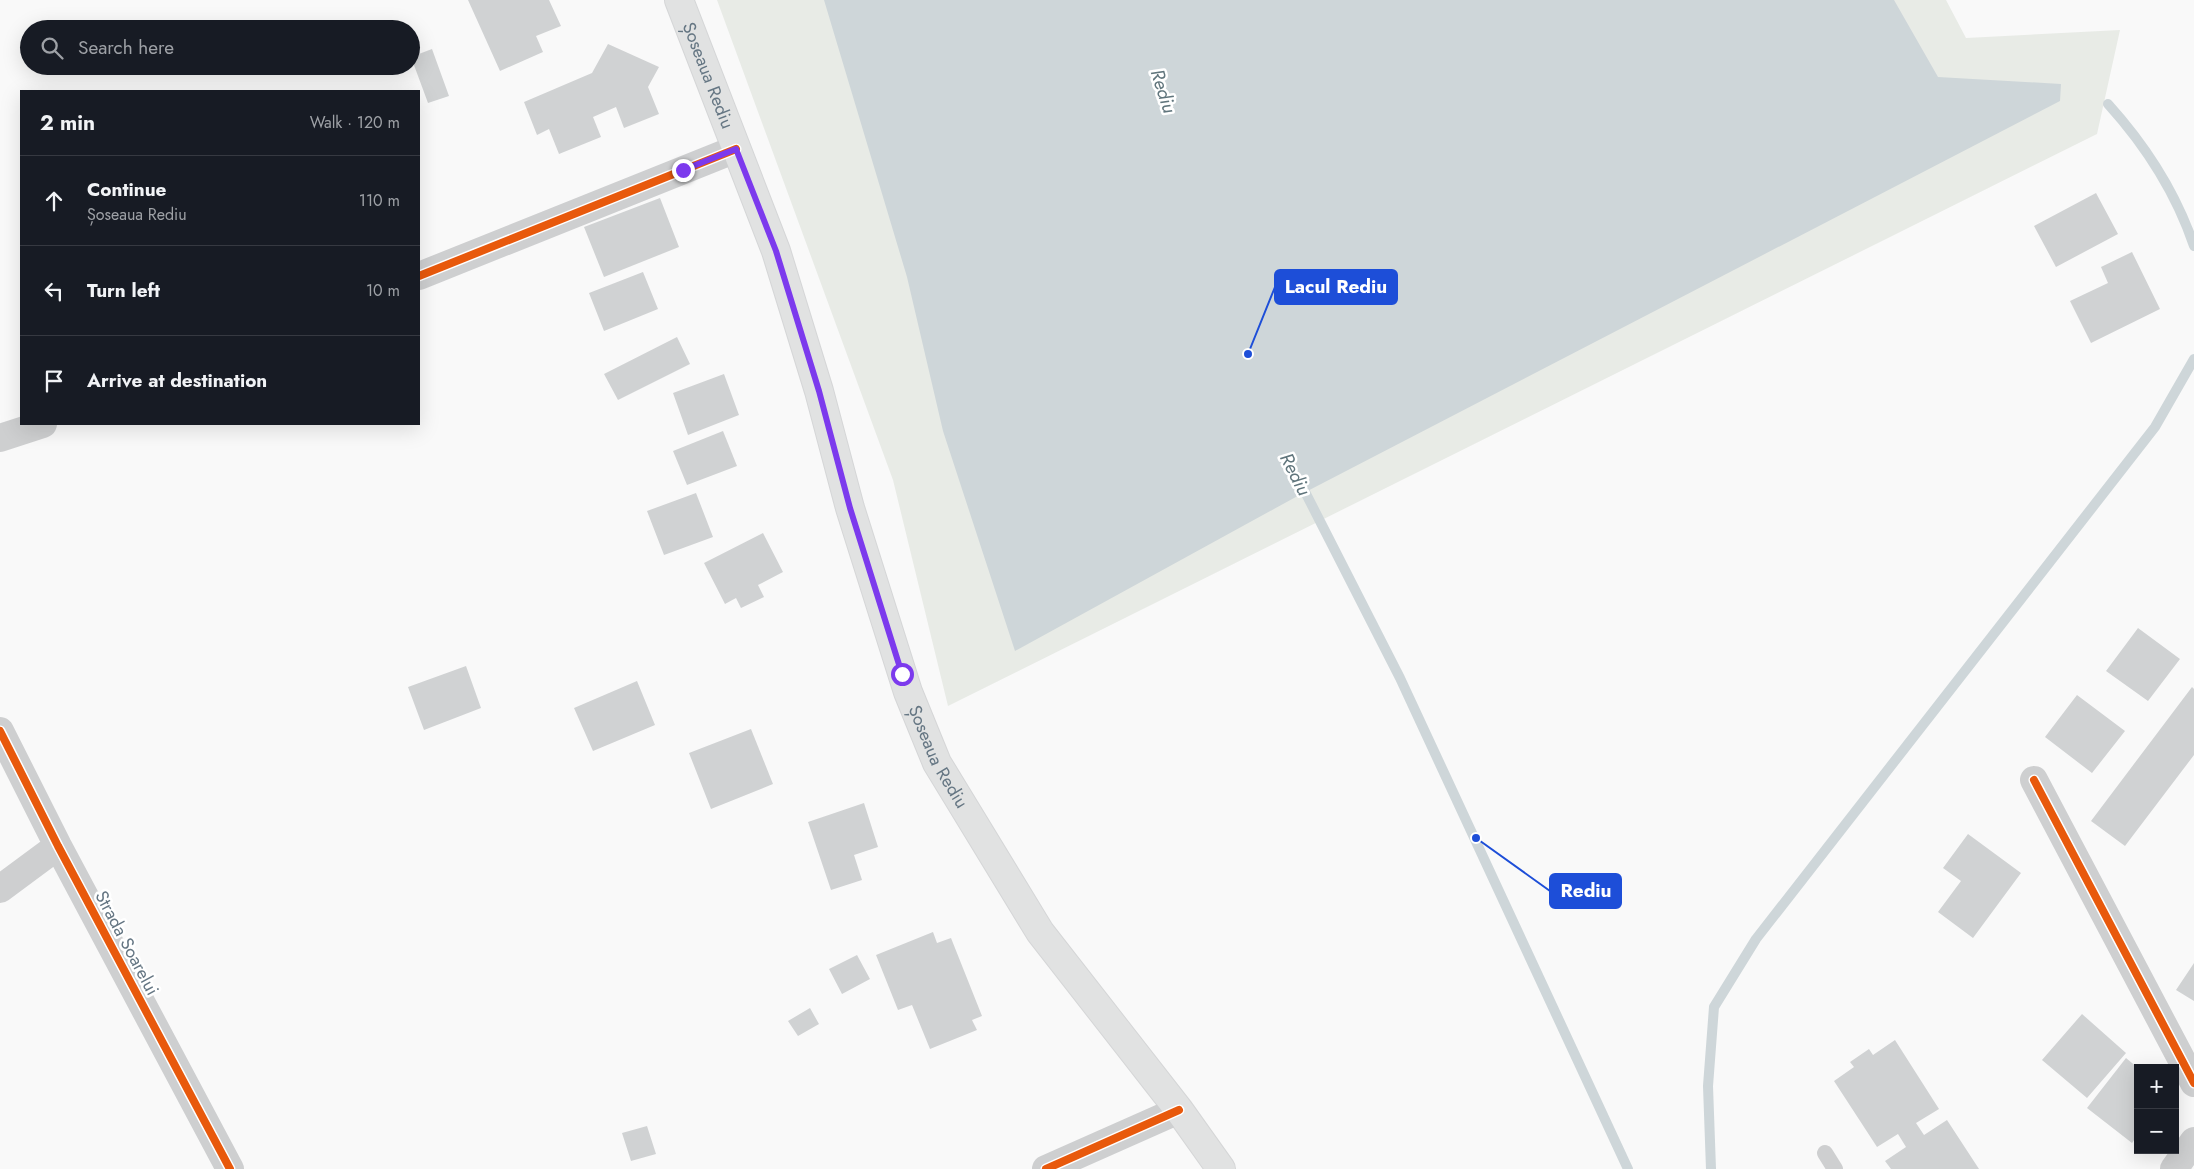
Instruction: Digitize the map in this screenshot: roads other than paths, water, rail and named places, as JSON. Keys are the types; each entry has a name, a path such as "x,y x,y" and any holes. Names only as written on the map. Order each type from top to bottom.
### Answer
{"main road":[{"name":"Șoseaua Rediu","path":"679,0 776,251 819,391 850,508 902,674 937,763 1040,932 1179,1110 1221,1169"}],"street":[{"path":"420,276 736,149"},
{"path":"0,438 40,425"},
{"name":"Strada Soarelui","path":"0,731 58,846 230,1169"},
{"path":"2034,780 2194,1083"},
{"path":"0,889 58,846"},
{"path":"1046,1169 1179,1110"},
{"path":"2174,1169 2194,1141"}],"lane":[{"path":"1825,1153 1835,1169"}],"water":[{"path":"824,0 1894,0 1938,77 2061,84 2060,101 1294,498 1015,651 943,431 907,277"}],"waterway":[{"path":"2108,104 2135,136 2169,189 2187,226 2194,246"},
{"path":"1711,1169 1708,1086 1714,1007 1756,939 2155,427 2194,359"},
{"name":"Rediu","path":"1300,482 1400,678 1628,1169"}],"place":[{"name":"Lacul Rediu","path":"1248,354"},
{"name":"Rediu","path":"1476,838"}]}
